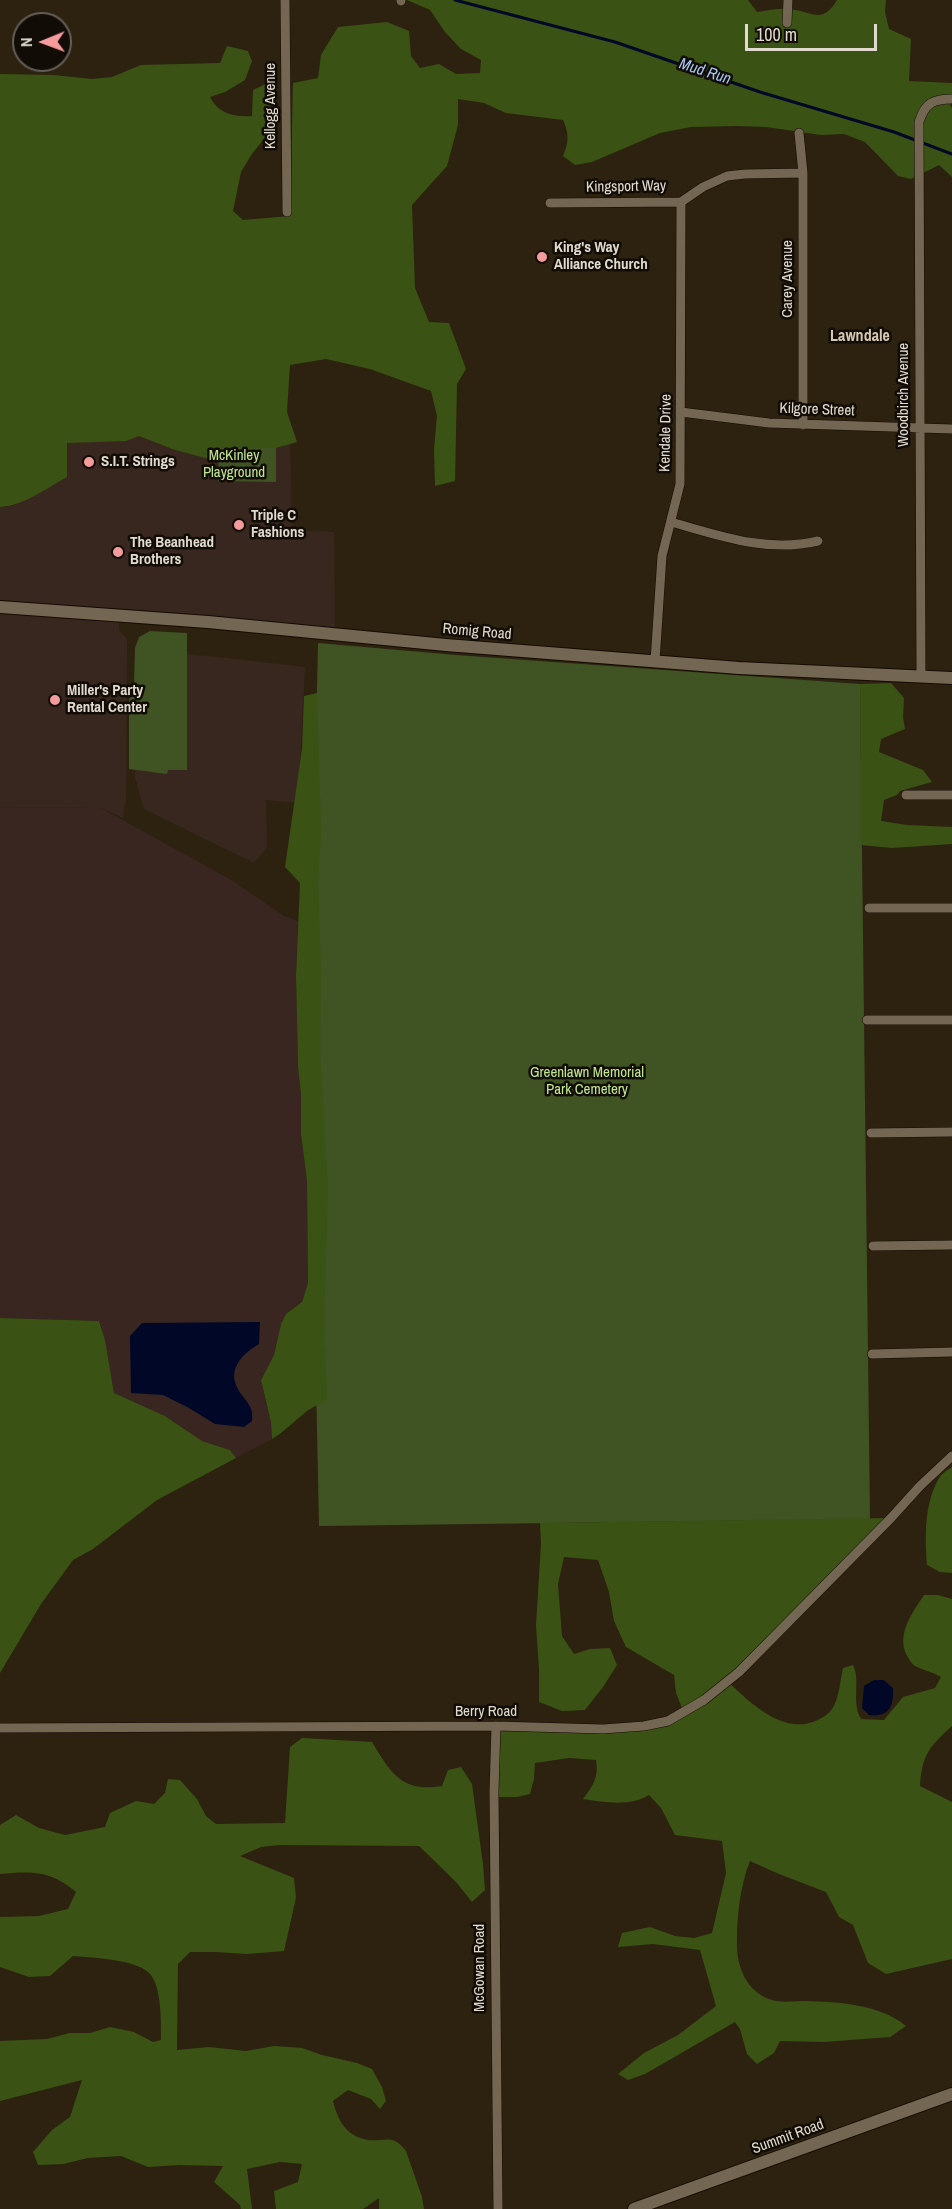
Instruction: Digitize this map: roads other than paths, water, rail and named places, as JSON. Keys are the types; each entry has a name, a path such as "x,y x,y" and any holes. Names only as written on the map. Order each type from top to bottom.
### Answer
{"street":[{"name":"Kellogg Avenue","path":"285,0 287,212"},
{"path":"787,23 788,0"},
{"name":"Woodbirch Avenue","path":"921,677 918,136 924,108 932,101 952,99"},
{"name":"Carey Avenue","path":"799,133 803,173 803,425"},
{"name":"Kingsport Way","path":"550,203 681,202 703,187 727,176 803,173"},
{"name":"Kendale Drive","path":"655,661 662,556 680,484 681,202"},
{"name":"Kilgore Street","path":"681,412 769,423 952,429"},
{"path":"671,522 742,541 772,546 802,545 818,541"},
{"name":"Romig Road","path":"0,607 740,668 952,678"},
{"path":"906,795 952,795"},
{"path":"869,908 952,908"},
{"path":"867,1020 952,1020"},
{"path":"871,1133 952,1132"},
{"path":"873,1246 952,1245"},
{"path":"872,1354 952,1352"},
{"name":"Berry Road","path":"0,1728 495,1726 630,1728 658,1724 676,1717 704,1700 739,1672 952,1456"},
{"name":"McGowan Road","path":"495,1726 498,2209"},
{"name":"Summit Road","path":"634,2209 952,2094"}],"water":[{"path":"260,1322 259,1344 238,1363 234,1376 239,1391 252,1412 252,1421 244,1427 215,1424 163,1395 131,1393 130,1336 142,1323"},
{"path":"874,1680 884,1680 893,1688 892,1701 886,1712 869,1715 862,1708 864,1686"}],"waterway":[{"name":"Mud Run","path":"455,0 615,42 760,92 894,132 952,154"}],"place":[{"name":"King's Way Alliance Church","path":"542,257"},
{"name":"S.I.T. Strings","path":"89,462"},
{"name":"Triple C Fashions","path":"239,525"},
{"name":"The Beanhead Brothers","path":"118,552"},
{"name":"Miller's Party Rental Center","path":"55,700"}],"district":[{"name":"Lawndale","path":"860,337"}],"park label":[{"name":"McKinley Playground","path":"234,464"},
{"name":"Greenlawn Memorial Park Cemetery","path":"587,1082"}]}
